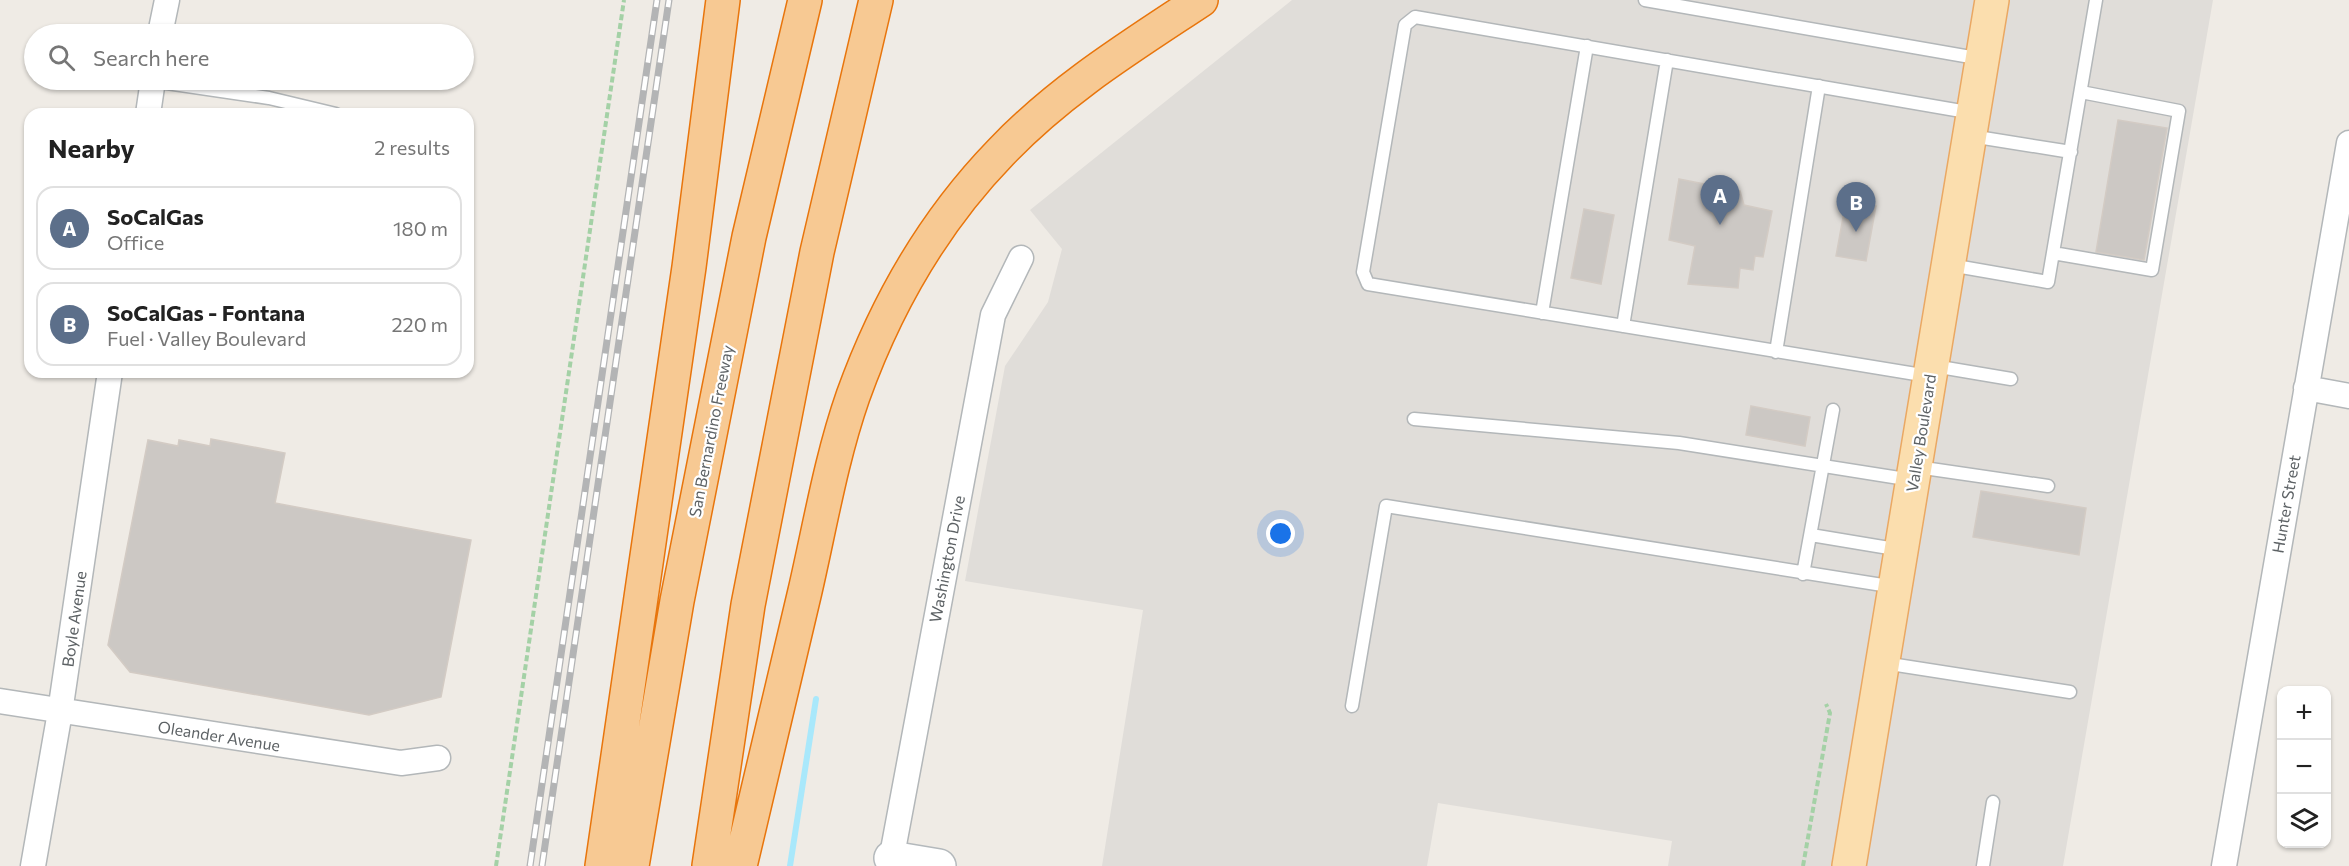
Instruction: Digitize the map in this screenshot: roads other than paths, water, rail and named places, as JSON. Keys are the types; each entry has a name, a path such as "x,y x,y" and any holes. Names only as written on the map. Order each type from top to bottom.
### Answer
{"highway":[{"path":"603,866 689,267 723,0"},
{"name":"San Bernardino Freeway","path":"632,866 677,601 749,237 805,0"},
{"path":"709,866 750,593 817,252 876,0"},
{"path":"740,866 852,399 875,339 900,292 932,238 967,190 1041,112 1101,65 1201,0"}],"main road":[{"name":"Valley Boulevard","path":"1849,866 1992,0"}],"street":[{"path":"162,24 166,0"},
{"path":"149,108 152,90"},
{"name":"Hunter Street","path":"2224,866 2349,143"},
{"name":"Washington Drive","path":"890,862 993,315 1021,258"},
{"name":"Boyle Avenue","path":"33,866 60,712 109,378"},
{"path":"2306,388 2349,396"},
{"name":"Oleander Avenue","path":"0,701 401,763 438,758"},
{"path":"890,862 939,866"}],"lane":[{"path":"1645,0 1983,59"},
{"path":"1949,265 2048,282 2096,0"},
{"path":"2011,379 1776,352 1368,284 1363,272 1404,25 1415,16 1819,86 1972,124 2071,152"},
{"path":"1542,313 1587,46"},
{"path":"1623,326 1667,60"},
{"path":"1776,352 1819,86"},
{"path":"217,90 269,98 311,108"},
{"path":"2053,254 2152,270 2179,111 2081,92"},
{"path":"1803,573 1833,410"},
{"path":"1414,419 1679,443 1824,466 2048,486"},
{"path":"1352,706 1386,506 1896,587"},
{"path":"1811,535 1902,550"},
{"path":"1883,663 2070,692"},
{"path":"1983,866 1993,802"}],"waterway":[{"path":"790,866 816,699"}],"railway":[{"path":"530,866 657,0"},
{"path":"542,866 669,0"}],"place":[{"name":"SoCalGas","path":"1720,225"},
{"name":"SoCalGas - Fontana","path":"1856,232"}]}
